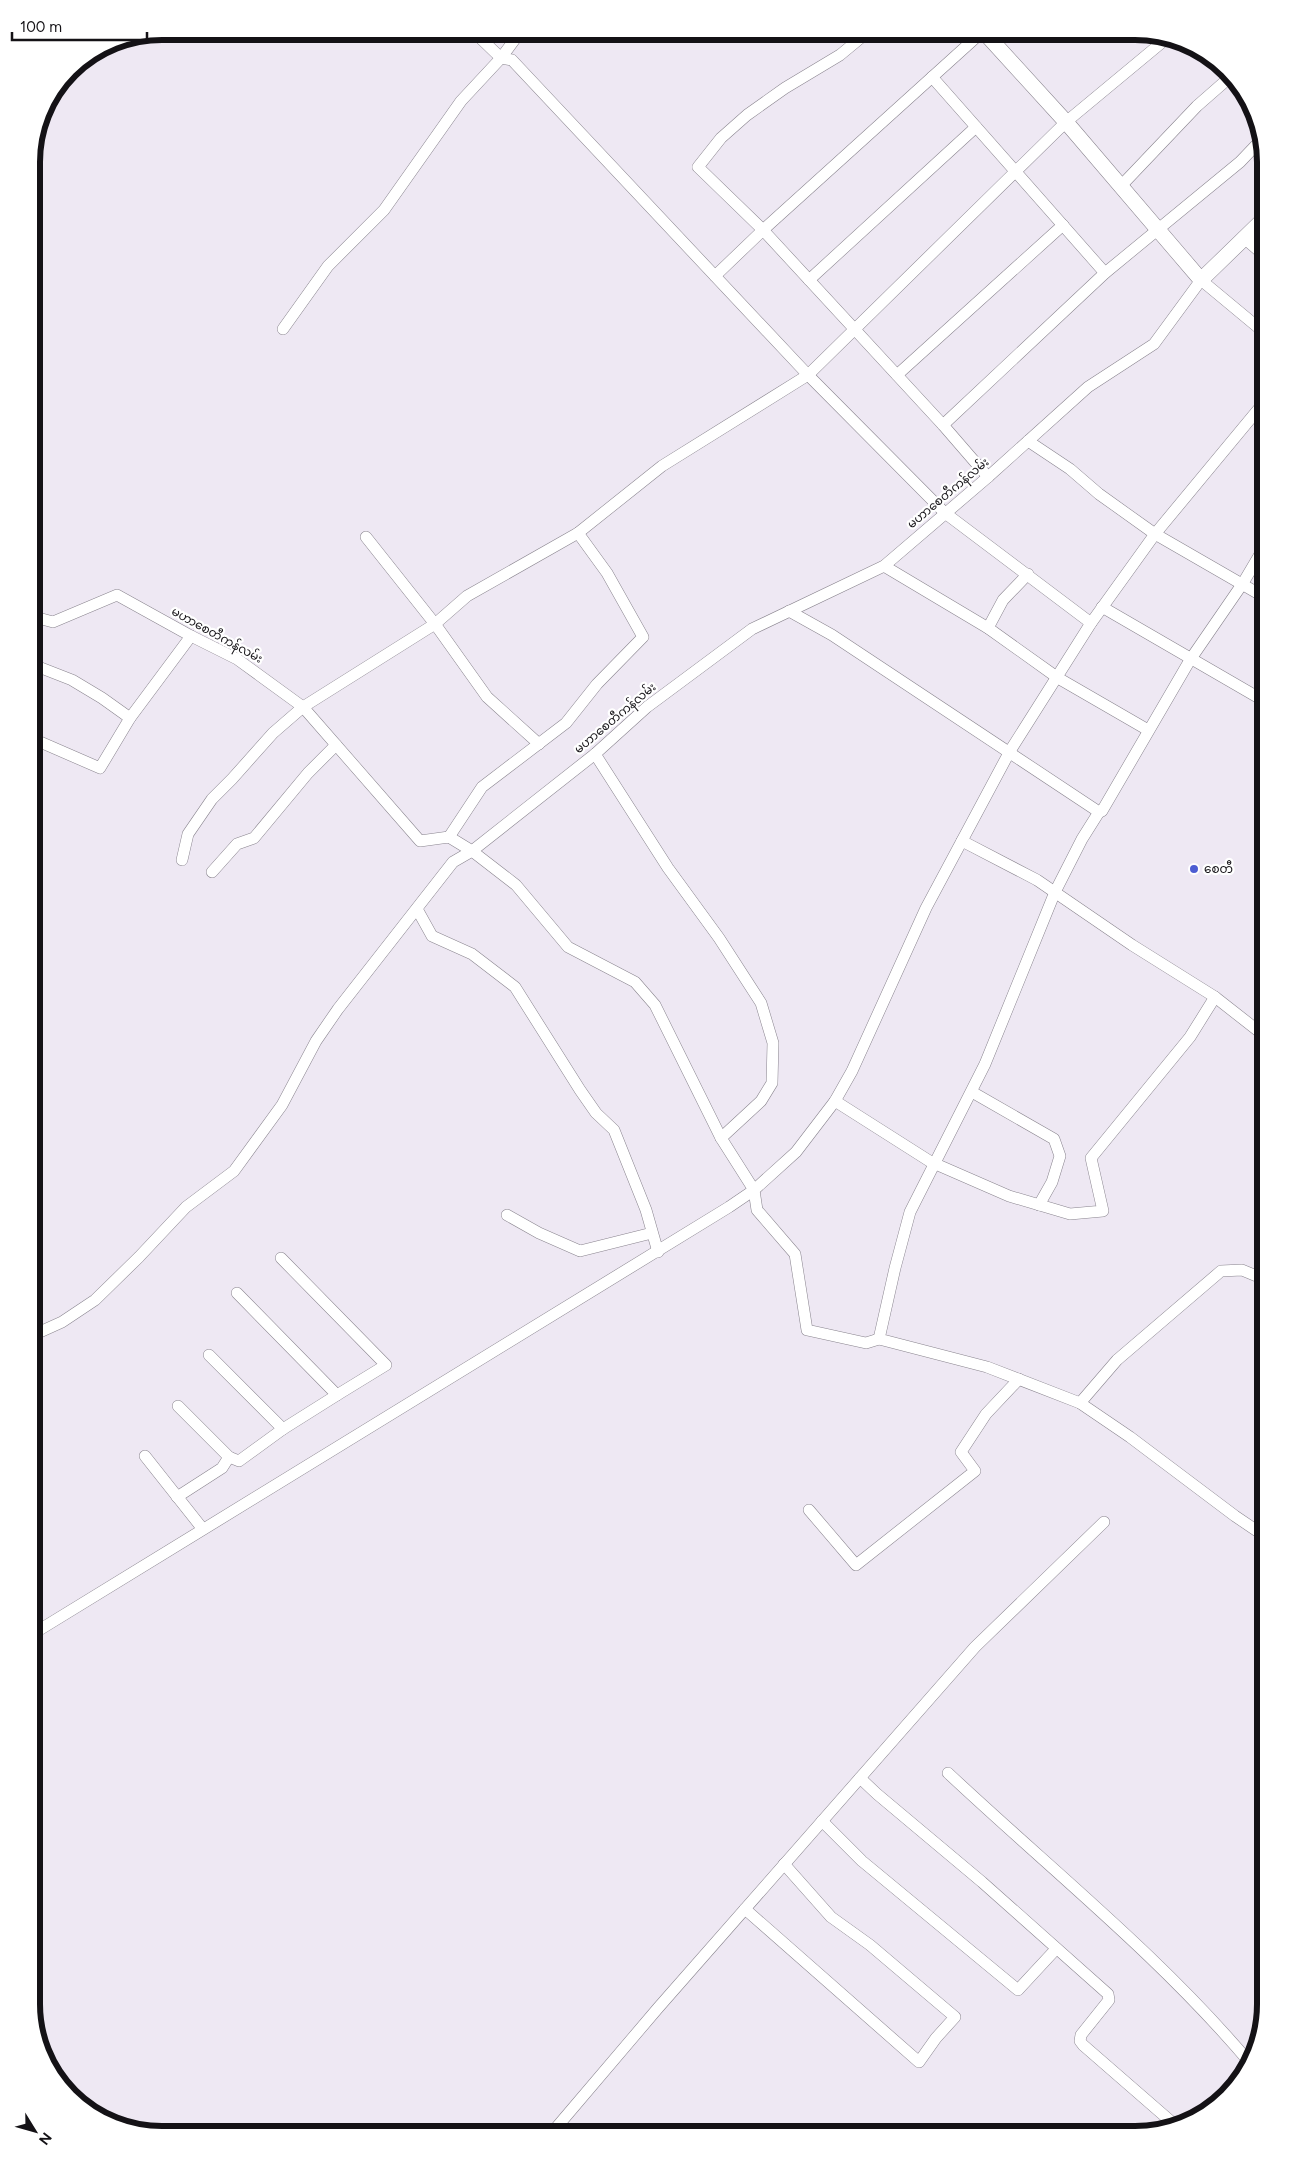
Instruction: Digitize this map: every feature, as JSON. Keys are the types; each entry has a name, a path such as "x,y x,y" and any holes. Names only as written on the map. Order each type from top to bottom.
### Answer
{"street":[{"path":"482,40 501,58 512,60 808,375 945,513 1091,623"},
{"path":"283,329 328,266 384,210 461,101 501,58 514,40"},
{"path":"859,40 840,55 785,88 747,115 721,138 698,167 763,230 943,424 988,477"},
{"path":"714,276 974,40"},
{"path":"990,40 1066,122 1201,280 1257,327"},
{"path":"182,860 188,834 212,799 273,733 303,707 436,624 467,596 578,533 662,466 808,375 1066,122 1162,43"},
{"path":"932,77 1105,273"},
{"path":"1120,187 1196,106 1226,80"},
{"path":"809,280 976,127"},
{"path":"943,424 1105,273 1240,162 1256,145"},
{"path":"897,375 1063,226"},
{"path":"1201,280 1257,226"},
{"path":"1243,238 1257,249"},
{"name":"မဟာစေတီကန်လမ်း","path":"40,1332 62,1322 94,1300 139,1257 186,1207 234,1171 282,1105 316,1041 453,862 472,851 595,754 647,707 744,634 884,566 988,477 1088,387 1154,344 1201,280"},
{"path":"40,1629 202,1528 658,1252 754,1190 796,1152 835,1101 852,1071 926,908 1010,751 1058,678 1091,623 1155,534 1257,411"},
{"path":"1028,441 1070,469 1099,494 1155,534 1257,592"},
{"path":"578,533 607,573 643,637 597,684 566,723 482,787 448,837 472,851 516,885 568,947 635,982 655,1004 721,1138 754,1190 757,1210 795,1254 807,1330 866,1343 879,1340 987,1367 1080,1402 1130,1436 1257,1531"},
{"path":"366,537 436,624 487,696 539,744"},
{"path":"879,1340 910,1212 972,1092 1055,892 1082,839 1099,812 1102,811 1190,660 1257,559"},
{"path":"884,566 988,628 1058,678 1148,730"},
{"path":"988,628 1003,600 1028,574"},
{"name":"မဟာစေတီကန်လမ်း","path":"40,618 54,622 117,595 237,659 303,707 420,841 448,837"},
{"path":"1102,607 1190,660 1257,697"},
{"path":"789,611 832,635 1010,751 1099,812"},
{"path":"40,742 100,768 130,718 191,636"},
{"path":"40,667 72,680 130,718"},
{"path":"212,872 237,844 254,838 308,773 336,745"},
{"path":"595,754 668,868 719,938 761,1003 773,1043 772,1083 761,1101 721,1138"},
{"path":"962,841 1037,880 1132,945 1215,996 1257,1030"},
{"path":"417,909 432,936 472,954 515,987 580,1090 596,1113 614,1130 646,1210 658,1252"},
{"path":"835,1101 931,1162 936,1162 1009,1196 1070,1214 1103,1210 1091,1158 1190,1037 1215,996"},
{"path":"972,1092 1054,1139 1060,1156 1052,1182 1038,1205"},
{"path":"507,1215 539,1233 580,1251 652,1233"},
{"path":"178,1406 229,1457 239,1461 283,1429 386,1365 281,1258"},
{"path":"1080,1402 1117,1360 1221,1271 1242,1270 1257,1276"},
{"path":"237,1293 337,1396"},
{"path":"209,1355 283,1429"},
{"path":"809,1510 856,1566 975,1471 961,1452 986,1414 1019,1379"},
{"path":"145,1456 202,1528"},
{"path":"177,1498 222,1468 229,1457"},
{"path":"558,2126 975,1647 1104,1522"},
{"path":"948,1773 1119,1929 1231,2040 1245,2057"},
{"path":"860,1778 982,1882 1110,1997 1101,2012 1081,2035 1080,2041 1170,2121"},
{"path":"822,1821 862,1860 1018,1990 1056,1949"},
{"path":"745,1909 919,2062 936,2038 955,2017 870,1945 831,1917 784,1864"}],"place":[{"name":"စေတီ","path":"1194,869"}]}
